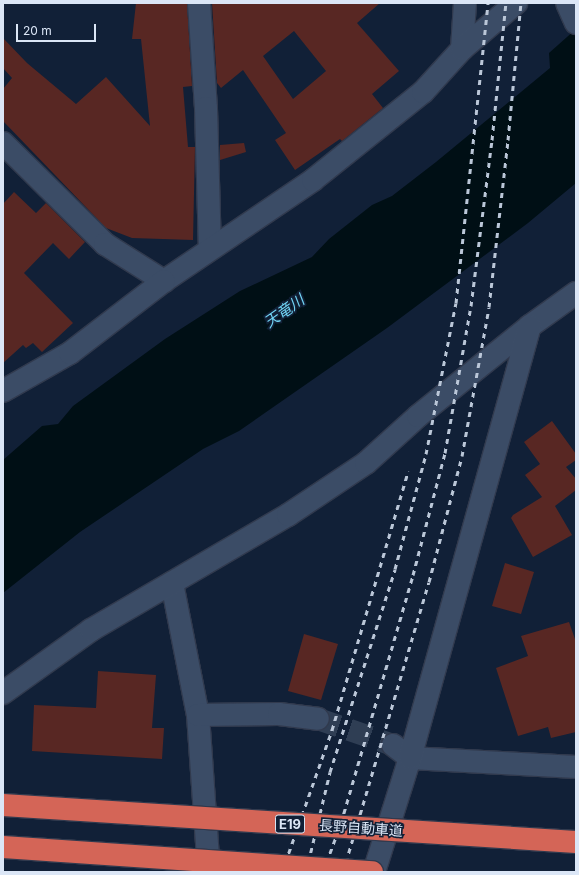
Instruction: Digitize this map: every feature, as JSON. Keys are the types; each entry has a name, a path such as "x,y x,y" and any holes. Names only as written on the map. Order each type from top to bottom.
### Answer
{"highway":[{"name":"長野自動車道","path":"3,805 576,842"},
{"path":"3,847 373,872"}],"street":[{"path":"199,3 206,108 210,248"},
{"path":"462,49 466,3"},
{"path":"3,391 70,353 210,248 313,180 422,92 462,49 516,3"},
{"path":"567,3 576,23"},
{"path":"3,143 105,244 164,281"},
{"path":"3,693 91,630 288,515 366,463 418,416 530,326 576,293"},
{"path":"373,872 410,758 530,326"},
{"path":"172,582 198,715 208,872"},
{"path":"198,715 278,714 318,719"},
{"path":"393,745 410,758 576,767"}],"water":[{"name":"天竜川","path":"576,29 576,183 528,223 387,328 239,431 203,449 80,532 3,593 3,460 42,426 58,424 73,406 165,339 240,291 312,257 329,239 372,205 392,196 436,162 550,68 549,53"}],"building":[{"path":"136,3 187,3 192,86 183,87 188,147 195,147 193,240 132,238 106,228 3,121 3,89 12,78 3,68 3,38 27,63 76,104 106,77 150,126 141,39 132,39"},
{"path":"212,3 380,3 357,23 399,71 372,94 383,108 342,141 340,139 295,170 275,140 286,133 243,70 221,88 217,83","holes":["294,31 326,71 293,99 263,56"]},
{"path":"244,143 246,152 220,160 220,145"},
{"path":"14,192 36,213 46,203 85,242 69,259 53,243 24,273 73,323 42,352 33,343 26,348 23,345 3,363 3,204"},
{"path":"552,421 576,454 576,460 566,467 576,479 576,490 555,506 572,535 533,557 511,518 513,515 542,497 525,475 540,464 524,442"},
{"path":"505,563 534,572 521,614 492,606"},
{"path":"569,622 576,642 576,732 551,738 548,727 518,736 496,668 528,656 521,636"},
{"path":"304,634 338,644 321,700 288,691"},
{"path":"98,671 156,675 152,728 164,728 162,759 32,751 34,705 96,708"}],"tunnel":[{"path":"318,719 393,745"}],"railway":[{"path":"306,872 330,772 395,569 426,454 456,303 488,3"},
{"path":"323,872 341,823 413,575 445,453 471,306 492,140 506,3"},
{"path":"343,872 429,582 462,456 489,307 508,140 521,3"},
{"path":"282,872 332,730 408,471"}]}
